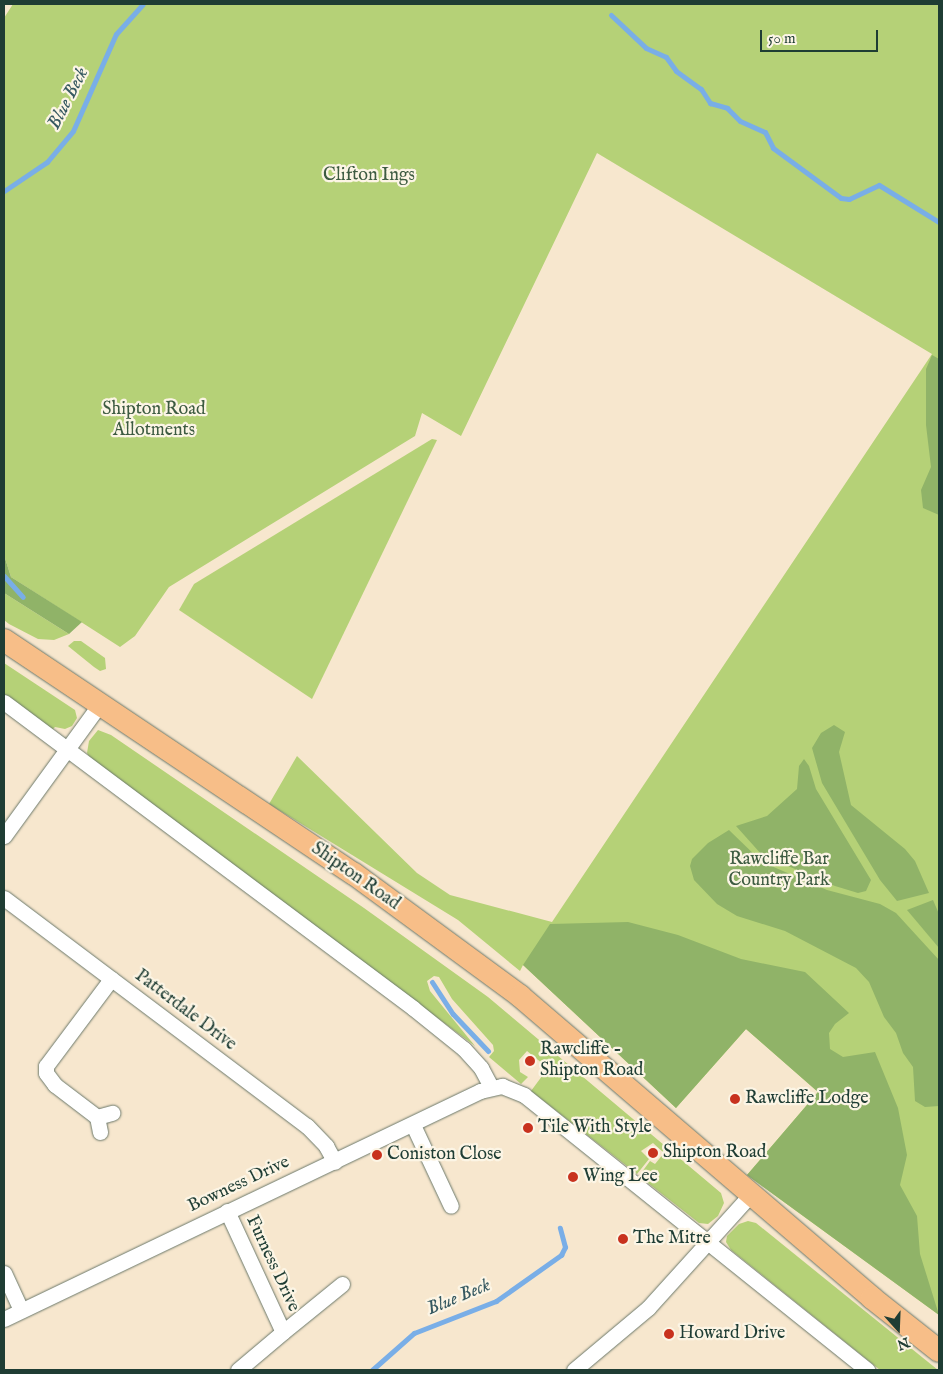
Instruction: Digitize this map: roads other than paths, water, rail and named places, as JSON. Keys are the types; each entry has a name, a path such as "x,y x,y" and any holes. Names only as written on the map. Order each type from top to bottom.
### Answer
{"main road":[{"name":"Shipton Road","path":"4,640 354,874 520,996 750,1195 939,1351"}],"street":[{"path":"4,702 68,752 413,1008 464,1049 480,1068 491,1087 502,1086 524,1095 708,1240 866,1370"},
{"path":"4,836 68,752 100,704"},
{"name":"Patterdale Drive","path":"4,898 307,1126 326,1146 335,1162"},
{"path":"111,979 46,1066 46,1074 55,1085 98,1124 112,1112"},
{"name":"Bowness Drive","path":"4,1319 227,1211 335,1162 491,1087"},
{"path":"413,1125 451,1206"},
{"path":"574,1370 596,1365 750,1195"},
{"name":"Furness Drive","path":"227,1211 284,1332"},
{"path":"4,1273 22,1310"},
{"name":"Furness Drive","path":"238,1370 342,1284"}],"waterway":[{"name":"Blue Beck","path":"4,191 47,162 73,131 116,34 143,4"},
{"path":"611,15 646,48 666,57 676,71 701,89 710,103 727,108 740,121 765,132 773,148 841,198 849,199 879,185 939,222"},
{"name":"Blue Beck","path":"4,576 23,597"},
{"name":"Blue Beck","path":"432,982 453,1014 488,1051"},
{"name":"Blue Beck","path":"372,1370 414,1333 496,1301 561,1255 565,1247 560,1228"}],"place":[{"name":"Rawcliffe - Shipton Road","path":"530,1061"},
{"name":"Rawcliffe Lodge","path":"735,1099"},
{"name":"Tile With Style","path":"528,1128"},
{"name":"Shipton Road","path":"653,1153"},
{"name":"Coniston Close","path":"377,1155"},
{"name":"Wing Lee","path":"573,1177"},
{"name":"The Mitre","path":"623,1239"},
{"name":"Howard Drive","path":"669,1334"}],"park label":[{"name":"Clifton Ings","path":"369,176"},
{"name":"Shipton Road Allotments","path":"154,421"},
{"name":"Rawcliffe Bar Country Park","path":"779,871"}]}
